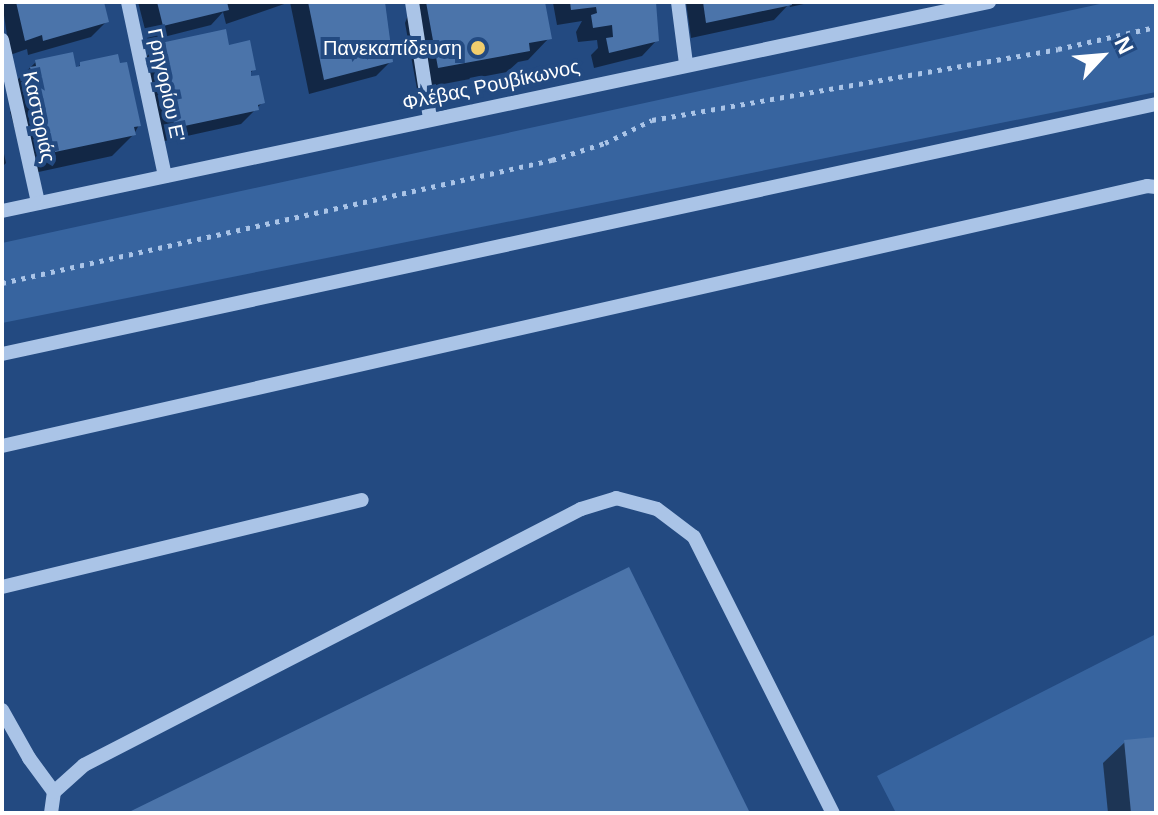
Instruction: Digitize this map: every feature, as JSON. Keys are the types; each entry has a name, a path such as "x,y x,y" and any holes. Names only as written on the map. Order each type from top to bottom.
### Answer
{"street":[{"name":"Γρηγορίου Ε'","path":"128,2 165,176"},
{"path":"412,2 430,118"},
{"path":"678,2 686,64"},
{"name":"Φλέβας Ρουβίκωνος","path":"2,211 989,2"},
{"name":"Καστοριάς","path":"2,40 38,203"},
{"path":"2,354 1156,104"},
{"path":"2,446 1147,186 1156,187"},
{"path":"51,813 54,792 84,765 581,509 616,498 657,509 694,537 833,813"},
{"path":"2,587 362,500"},
{"path":"2,710 29,758 54,792"}],"path":[{"path":"2,283 552,160 605,143 652,120 1058,49 1156,27"}],"shaded area":[{"path":"1109,2 1156,2 1156,92 2,323 2,243"},
{"path":"1156,634 1156,813 896,813 877,776"}],"building":[{"path":"16,2 104,2 109,22 43,41 42,35 25,41"},
{"path":"157,2 227,2 229,10 163,26"},
{"path":"308,2 385,2 393,62 324,80"},
{"path":"426,2 545,2 552,39 529,43 530,51 438,68"},
{"path":"570,2 656,2 659,41 609,53 606,38 613,37 612,25 593,28 591,15 597,13 596,7 571,10"},
{"path":"703,2 791,2 792,5 706,23"},
{"path":"226,29 229,45 250,40 256,70 251,71 251,76 259,75 265,103 258,105 259,110 175,128 156,44"},
{"path":"73,52 76,67 80,66 80,62 118,54 120,63 127,62 141,126 134,127 136,135 55,152 54,145 47,146 30,88 34,87 30,67 36,66 35,60"},
{"path":"629,567 750,813 127,813"},
{"path":"1156,737 1156,813 1131,813 1124,740"}],"place":[{"name":"Πανεκαπίδευση","path":"478,48"}]}
